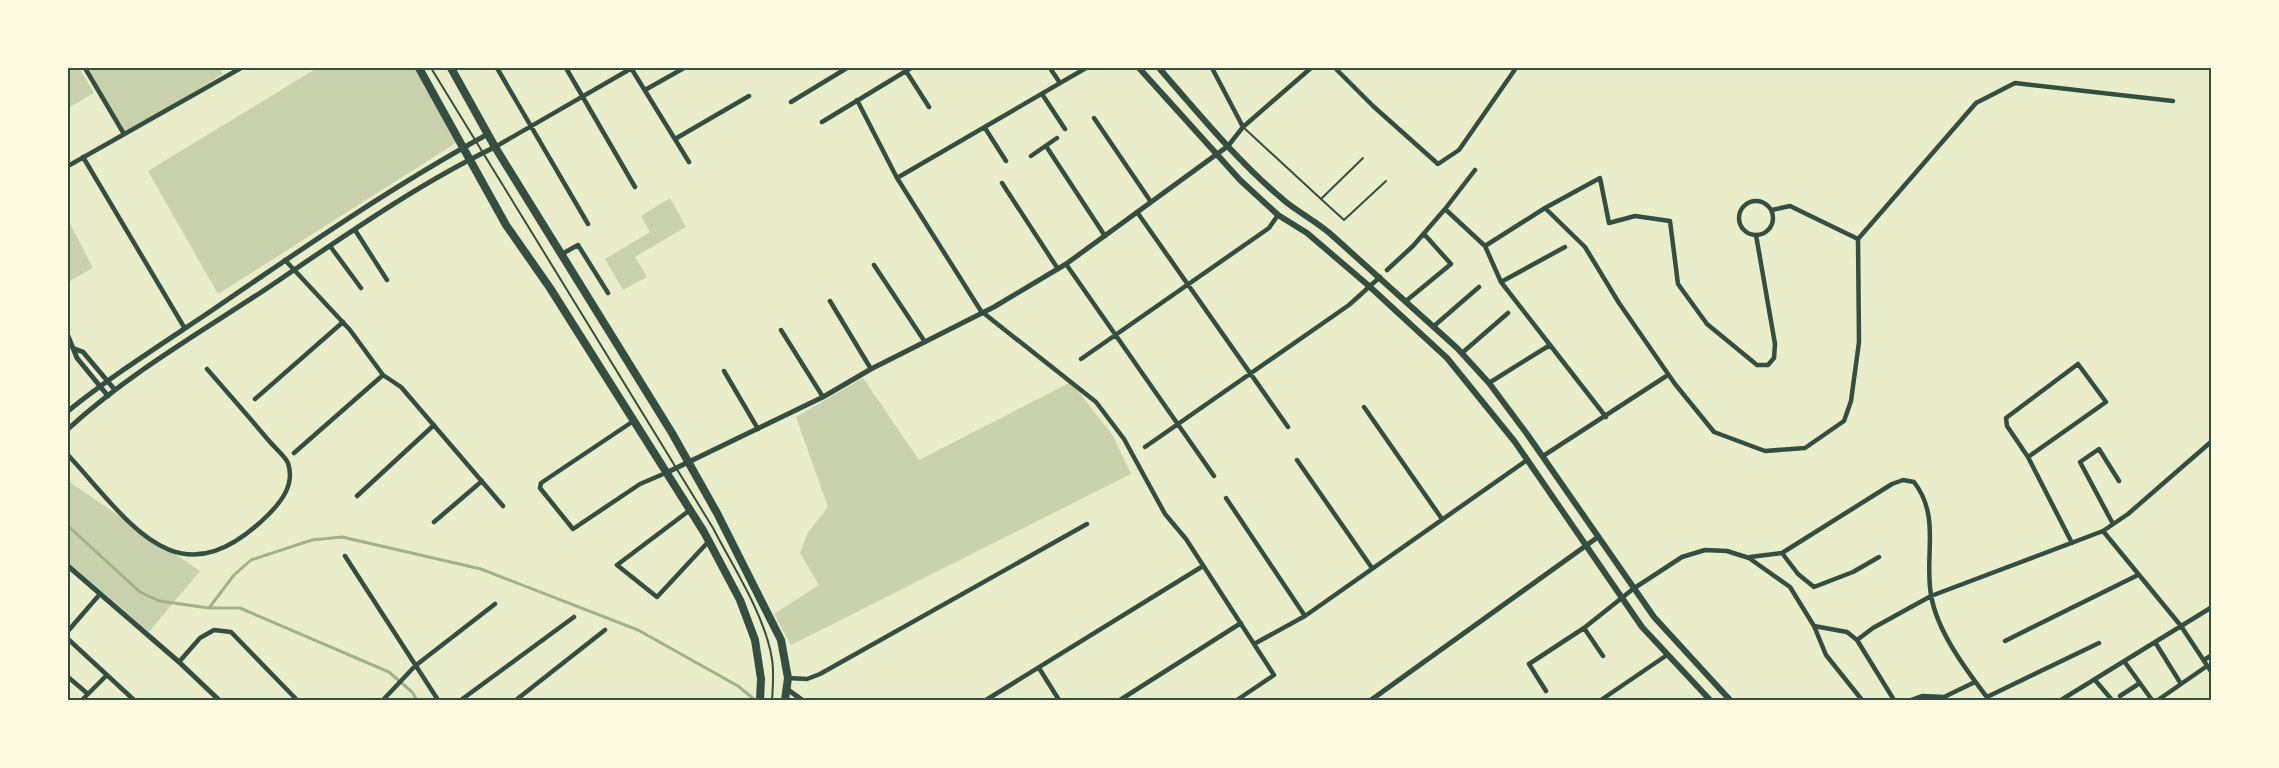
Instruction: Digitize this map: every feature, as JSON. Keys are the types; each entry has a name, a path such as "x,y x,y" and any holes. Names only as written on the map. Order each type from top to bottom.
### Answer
{"highway":[{"path":"419,68 506,225 550,288 709,540 740,600 755,639 761,679 760,700"},
{"path":"451,68 495,147 689,462 773,621 786,657 788,678 785,700"}],"main road":[{"path":"1139,68 1216,155 1278,215 1307,233 1447,358 1477,393 1527,460 1622,598 1706,700"},
{"path":"1159,68 1228,146 1287,203 1316,221 1462,353 1489,384 1543,456 1633,589 1678,645 1730,700"}],"street":[{"path":"85,68 124,134"},
{"path":"68,166 241,68"},
{"path":"497,68 588,224"},
{"path":"566,68 634,187"},
{"path":"68,429 115,390 190,337 396,203 632,68 689,162"},
{"path":"645,90 684,68"},
{"path":"791,102 847,68"},
{"path":"1050,68 1060,83"},
{"path":"897,178 1086,68"},
{"path":"1212,68 1243,127"},
{"path":"635,420 541,483 540,488 573,529 640,484 823,397 871,369 974,319 1058,269 1228,146 1243,127 1311,68"},
{"path":"1335,68 1372,106 1438,164 1460,150 1516,68"},
{"path":"822,122 908,69 928,107"},
{"path":"1545,208 1585,247 1619,303 1668,375 1714,432 1765,450 1805,447 1844,421 1851,401 1859,342 1858,239 1976,103 2015,83 2173,101"},
{"path":"1042,94 1065,129"},
{"path":"675,139 749,96"},
{"path":"858,100 897,178 981,311 1096,402 1124,439 1165,514 1186,539 1274,675 1237,700"},
{"path":"1094,118 1151,202"},
{"path":"985,128 1005,161"},
{"path":"68,411 107,380 184,327 380,197 488,134"},
{"path":"1031,156 1057,138"},
{"path":"1046,146 1105,236"},
{"path":"82,157 184,327"},
{"path":"1387,270 1424,234 1475,170"},
{"path":"1485,246 1545,208 1600,178 1609,223 1635,216 1670,221 1678,284 1707,324 1757,365 1768,364 1774,358 1775,344 1756,235"},
{"path":"1002,183 1058,269"},
{"path":"1758,200 1769,205 1772,210 1771,227 1756,235 1742,228 1739,217 1742,207 1758,200"},
{"path":"1772,210 1790,206 1858,239"},
{"path":"1445,209 1485,246 1501,282 1606,417"},
{"path":"1137,212 1288,427"},
{"path":"1081,359 1269,228 1278,215"},
{"path":"355,230 387,280"},
{"path":"1406,301 1451,264 1424,234"},
{"path":"561,255 578,245 608,293"},
{"path":"330,246 361,288"},
{"path":"1501,282 1565,247"},
{"path":"285,260 343,322 383,375 401,387 503,506"},
{"path":"1066,264 1214,476"},
{"path":"874,265 925,342"},
{"path":"1145,447 1349,305 1380,277"},
{"path":"1434,326 1479,287"},
{"path":"830,301 871,369"},
{"path":"1462,353 1508,313"},
{"path":"255,399 343,322"},
{"path":"781,330 823,397"},
{"path":"68,336 77,358 108,396"},
{"path":"1489,384 1551,345"},
{"path":"75,349 83,352 115,390"},
{"path":"2028,457 2106,402 2078,364 2006,418 2007,426 2028,457 2072,543"},
{"path":"68,455 143,535 158,546 190,556 231,544 253,530 277,506 290,488 288,462 207,369"},
{"path":"724,371 758,429"},
{"path":"294,453 383,375"},
{"path":"1543,456 1668,375"},
{"path":"1364,407 1442,519"},
{"path":"357,496 435,425"},
{"path":"1857,640 1873,628 1931,596 2103,531 2169,481 2211,441"},
{"path":"2113,524 2080,462 2099,449 2119,481"},
{"path":"1297,459 1372,568"},
{"path":"1254,644 1305,616 1527,460"},
{"path":"1749,558 1782,553 1892,484 1903,480 1914,482 1921,492 1929,514 1931,596 1944,631 1988,699 2099,643"},
{"path":"434,522 482,481"},
{"path":"1226,498 1305,616"},
{"path":"690,510 617,565 657,597 709,540"},
{"path":"788,678 807,679 820,674 886,639 1087,524"},
{"path":"2103,531 2181,626 2211,673"},
{"path":"1371,700 1598,537"},
{"path":"1546,690 1528,664 1584,628 1633,589 1682,557 1705,550 1727,551 1749,558 1790,587 1815,626 1826,655 1862,700"},
{"path":"1782,553 1798,574 1814,587 1853,572 1879,557"},
{"path":"345,556 438,700"},
{"path":"68,566 179,662 219,700"},
{"path":"986,700 1203,566"},
{"path":"2005,641 2138,575"},
{"path":"68,631 100,594"},
{"path":"382,700 415,666 495,604"},
{"path":"2061,700 2211,607"},
{"path":"461,700 574,617"},
{"path":"1120,700 1241,623"},
{"path":"1815,626 1847,632 1857,640 1894,700"},
{"path":"1584,628 1603,656"},
{"path":"179,662 200,638 214,630 231,633 297,700"},
{"path":"516,700 605,630"},
{"path":"68,639 134,700"},
{"path":"2155,642 2181,684"},
{"path":"1601,700 1667,655"},
{"path":"2204,660 2211,655"},
{"path":"2124,662 2152,700"},
{"path":"2158,700 2207,666"},
{"path":"1039,668 1059,700"},
{"path":"82,700 106,675"},
{"path":"68,677 88,694"},
{"path":"2095,680 2112,700"},
{"path":"1911,700 1922,696 1944,697 1975,682"},
{"path":"2120,696 2140,683"},
{"path":"786,689 802,700"}],"lane":[{"path":"431,68 676,468 748,595 772,659 772,700"},
{"path":"1243,127 1344,220 1386,181"},
{"path":"1321,199 1363,158"}],"green space":[{"path":"68,68 79,68 94,93 68,108"},
{"path":"85,68 219,68 223,74 124,134"},
{"path":"317,68 419,68 459,141 218,294 148,171"},
{"path":"670,198 686,227 635,257 647,277 623,290 605,259 650,232 641,216"},
{"path":"68,220 93,268 68,282"},
{"path":"863,378 919,460 1071,382 1113,436 1131,474 791,645 774,614 819,585 800,553 807,534 828,507 796,417"},
{"path":"68,481 200,571 149,632 68,562"}],"waterway":[{"path":"68,526 140,592 159,601 209,608 240,608 389,672 412,692 417,700"},
{"path":"209,608 234,575 251,560 312,540 342,537 481,569 638,630 738,686 755,700"}]}
